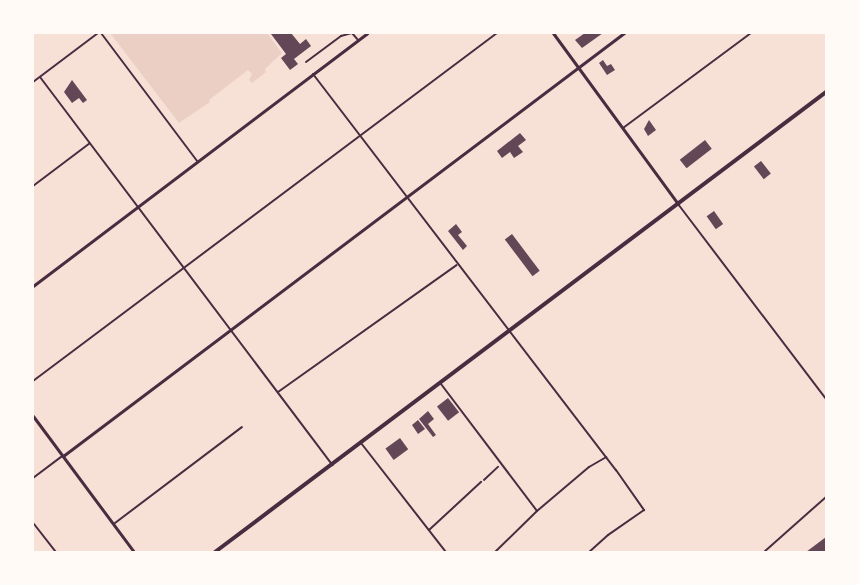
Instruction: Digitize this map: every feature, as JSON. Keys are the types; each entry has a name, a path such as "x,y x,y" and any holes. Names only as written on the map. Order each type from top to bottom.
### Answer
{"main road":[{"path":"214,552 333,465 826,92"}],"street":[{"path":"33,82 99,33 198,162"},
{"path":"306,62 341,36 352,33 357,40"},
{"path":"33,286 367,33"},
{"path":"33,381 497,33"},
{"path":"553,33 678,204 826,399"},
{"path":"33,478 624,33"},
{"path":"623,128 751,33"},
{"path":"313,74 644,510 608,535 589,552"},
{"path":"40,77 333,465"},
{"path":"33,186 90,143"},
{"path":"278,392 457,265"},
{"path":"439,383 537,511"},
{"path":"33,416 115,523 134,552"},
{"path":"115,523 242,427"},
{"path":"361,443 446,552"},
{"path":"495,552 537,511 589,467 606,457"},
{"path":"429,530 481,482"},
{"path":"764,552 826,497"},
{"path":"34,524 56,552"}],"path":[{"path":"481,482 501,463"}],"shaded area":[{"path":"110,33 267,33 282,53 265,69 266,72 252,83 249,80 252,74 248,70 209,100 210,102 179,123"}],"building":[{"path":"291,33 300,44 306,39 311,46 294,59 298,64 290,70 281,58 286,54 271,34"},
{"path":"585,33 603,33 582,48 575,40"},
{"path":"603,60 607,66 611,64 615,70 607,75 599,63"},
{"path":"72,80 87,100 83,103 79,98 72,103 64,92"},
{"path":"649,120 656,130 648,136 644,129"},
{"path":"520,133 526,140 518,146 523,152 514,158 510,152 502,158 497,151"},
{"path":"705,140 712,149 687,168 680,160"},
{"path":"761,161 771,174 764,179 754,167"},
{"path":"714,211 723,224 716,229 707,216"},
{"path":"456,224 462,232 458,235 467,246 463,250 448,231"},
{"path":"512,234 540,271 532,276 505,239"},
{"path":"448,398 459,412 448,421 437,407"},
{"path":"428,411 434,419 428,424 436,435 433,437 419,419"},
{"path":"418,420 425,429 418,434 412,425"},
{"path":"400,438 408,449 394,460 385,449"},
{"path":"826,537 826,552 806,552"}]}
